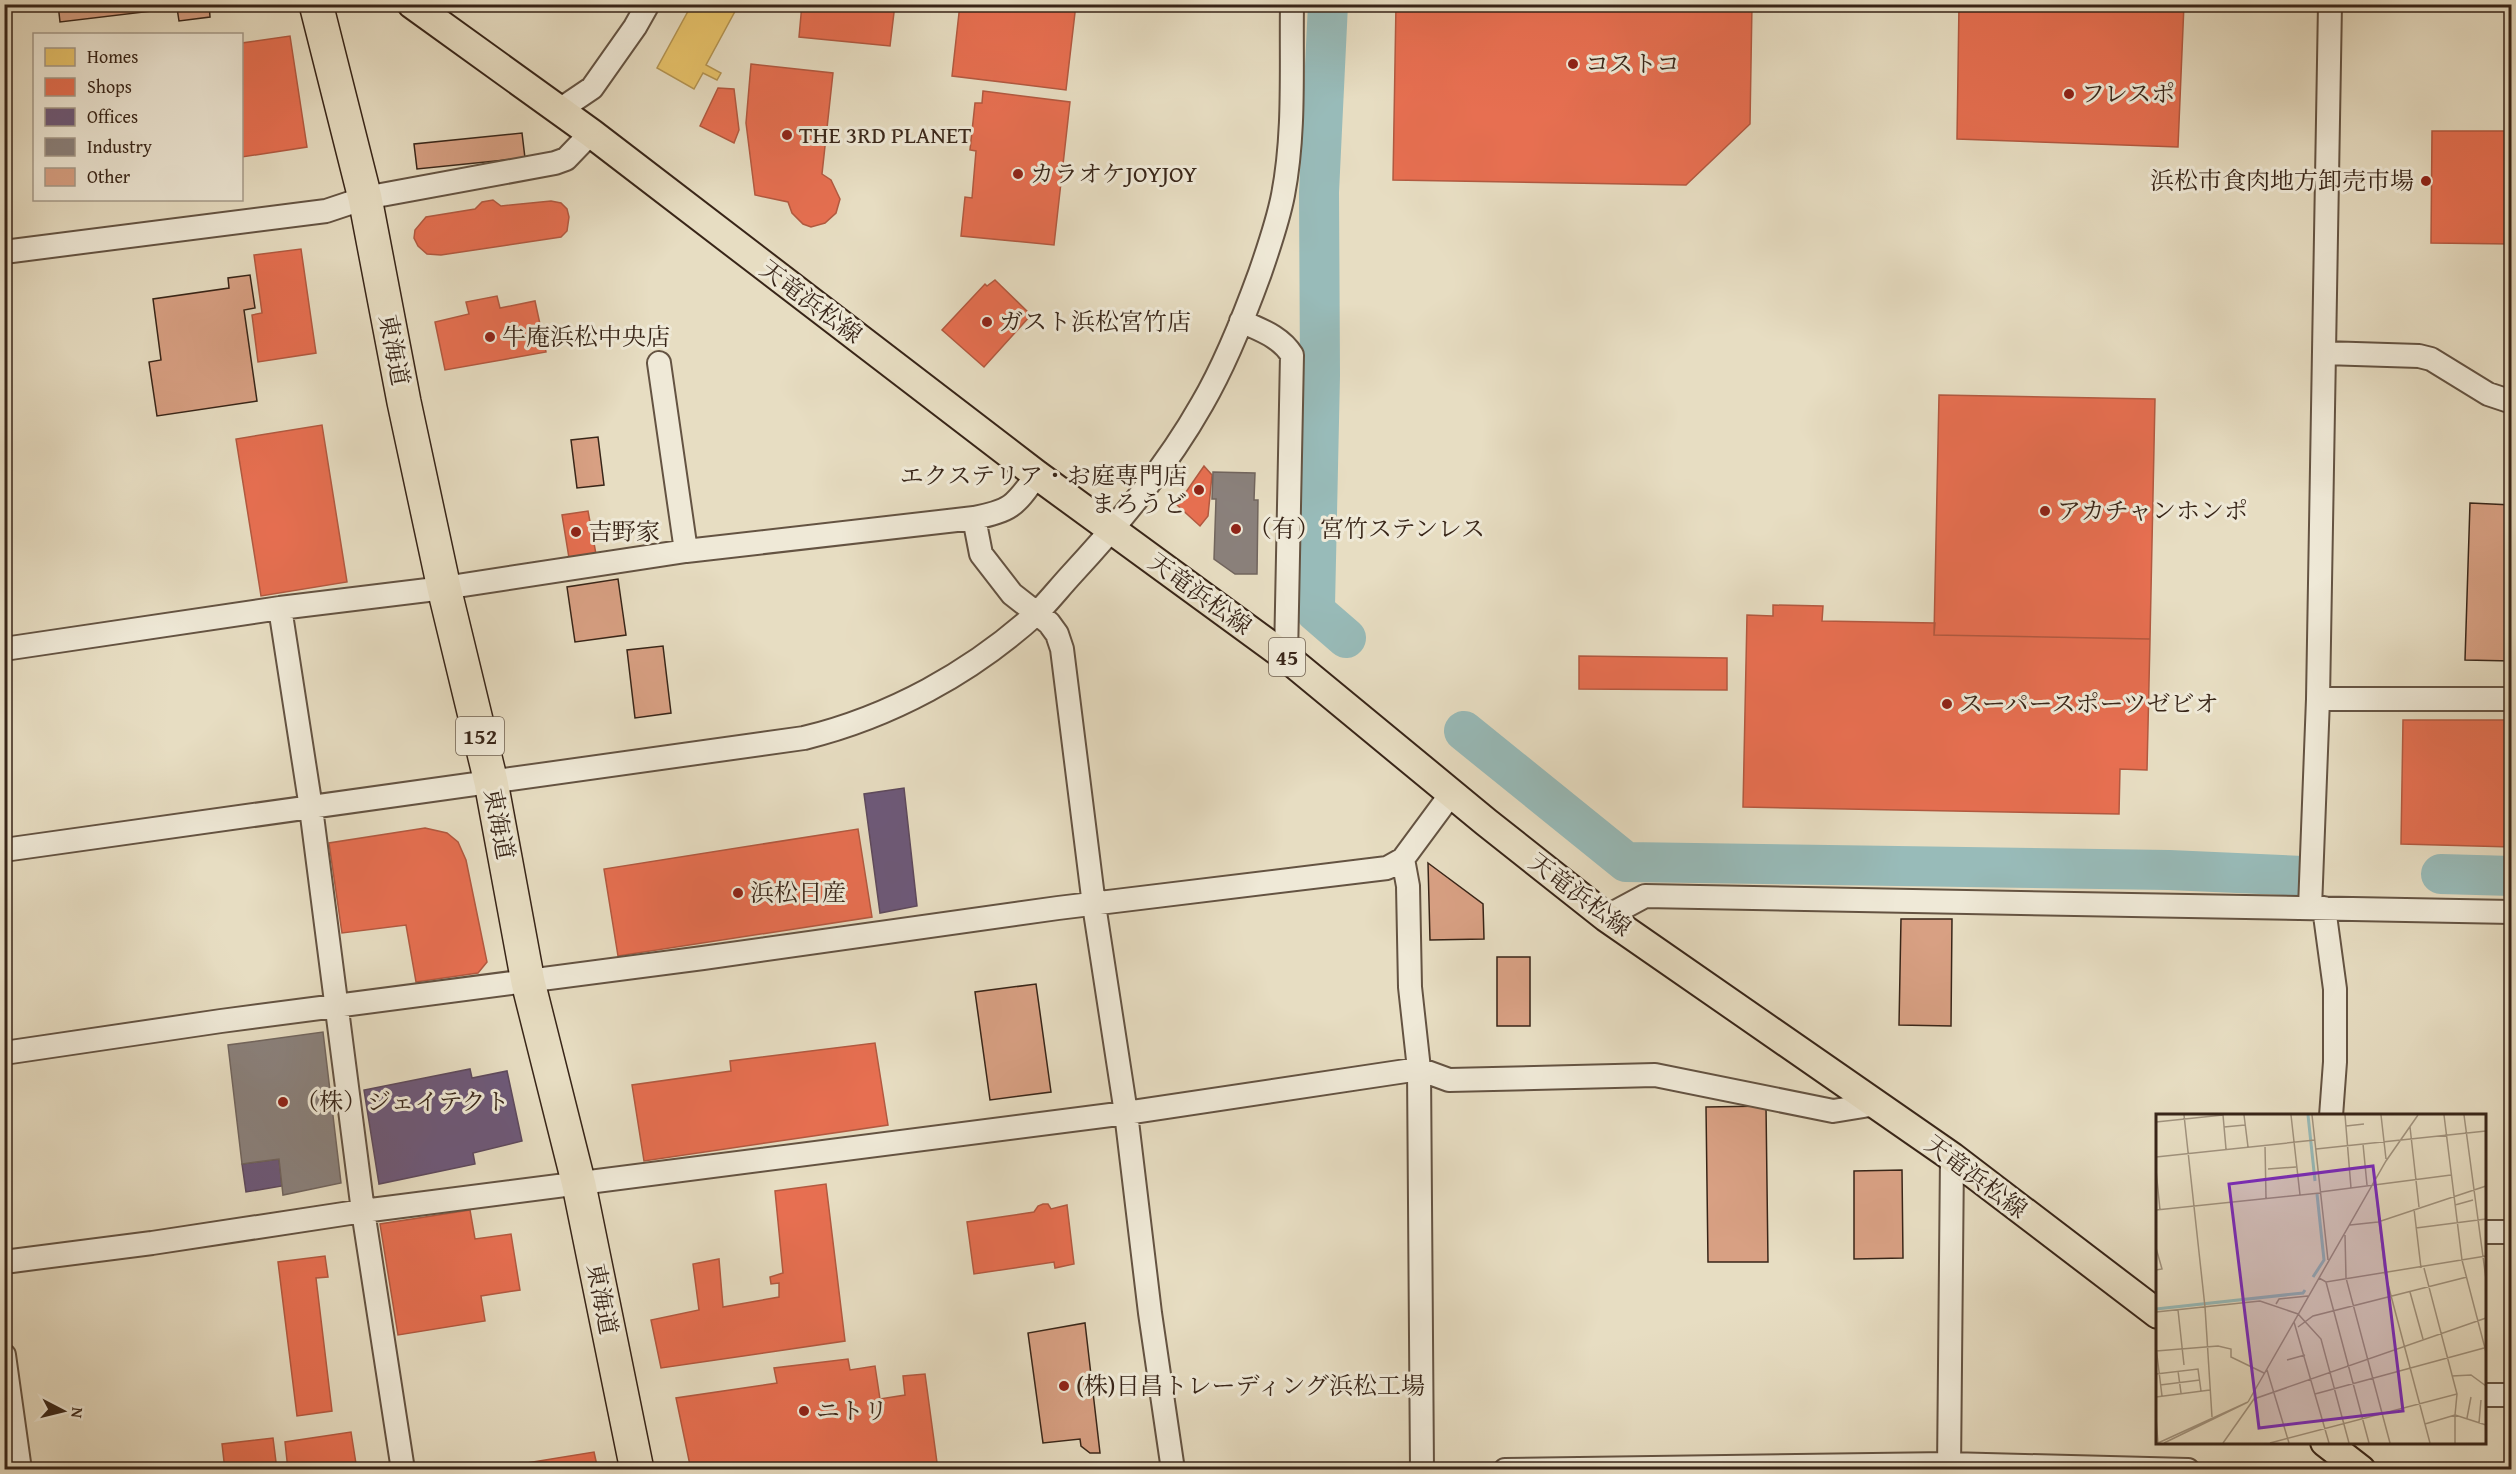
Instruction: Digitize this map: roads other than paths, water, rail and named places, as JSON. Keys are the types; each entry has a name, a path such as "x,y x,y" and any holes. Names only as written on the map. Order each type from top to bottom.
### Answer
{"highway":[{"name":"東海道","path":"316,4 365,198 404,402 444,588 491,782 528,982 579,1185 637,1470"}],"main road":[{"name":"天竜浜松線","path":"412,4 591,133 1037,475 1286,657 1451,794 1606,916 1952,1157 2156,1313"},
{"path":"2333,1451 2361,1470"}],"street":[{"path":"558,111 592,88 635,27 648,4"},
{"path":"4,850 775,744 828,732 877,714 929,690 974,662 1036,613 1113,530 1202,404 1241,321 1266,256 1283,196 1290,134 1292,4"},
{"path":"2330,4 2319,699 2312,856 2317,908 2335,989 2335,1062 2331,1114"},
{"path":"4,252 326,211 365,198 555,163 566,159 591,133"},
{"path":"1241,321 1275,337 1285,344 1292,355 1286,657"},
{"path":"2324,353 2419,356 2431,359 2488,394 2511,402"},
{"path":"659,363 686,551"},
{"path":"4,649 280,608 444,588 686,551 974,518 997,514 1015,505 1037,475"},
{"path":"974,518 981,554 1012,594 1057,634 1062,649 1094,905 1126,1113 1173,1470"},
{"path":"280,608 311,808 363,1211 403,1470"},
{"path":"2319,699 2511,699"},
{"path":"4,1053 1058,908 1387,868 1403,859 1451,794"},
{"path":"1403,859 1408,886 1410,987 1419,1069 1422,1470"},
{"path":"1606,916 1645,896 2511,912"},
{"path":"4,1262 152,1243 363,1211 1126,1113 1419,1069 1449,1080 1655,1075 1833,1111 1876,1104"},
{"path":"1949,1467 1952,1157"},
{"path":"2486,1232 2511,1232"},
{"path":"4,1355 20,1470"},
{"path":"2486,1395 2511,1395"},
{"path":"1505,1470 1949,1467 2188,1470"}],"waterway":[{"path":"1328,4 1319,192 1320,375 1315,606 1316,612 1346,638"},
{"path":"1464,731 1626,862 2169,870 2303,876"},
{"path":"2441,874 2512,876"}],"place":[{"name":"コストコ","path":"1573,64"},
{"name":"フレスポ","path":"2069,94"},
{"name":"THE 3RD PLANET","path":"787,135"},
{"name":"カラオケJOYJOY","path":"1018,174"},
{"name":"浜松市食肉地方卸売市場","path":"2426,181"},
{"name":"ガスト浜松宮竹店","path":"987,322"},
{"name":"牛庵浜松中央店","path":"490,337"},
{"name":"エクステリア・お庭専門店 まろうど","path":"1199,490"},
{"name":"アカチャンホンポ","path":"2045,511"},
{"name":"（有）宮竹ステンレス","path":"1236,529"},
{"name":"吉野家","path":"576,532"},
{"name":"スーパースポーツゼビオ","path":"1947,704"},
{"name":"浜松日産","path":"738,893"},
{"name":"（株）ジェイテクト","path":"283,1102"},
{"name":"(株)日昌トレーディング浜松工場","path":"1064,1386"},
{"name":"ニトリ","path":"804,1411"}]}
